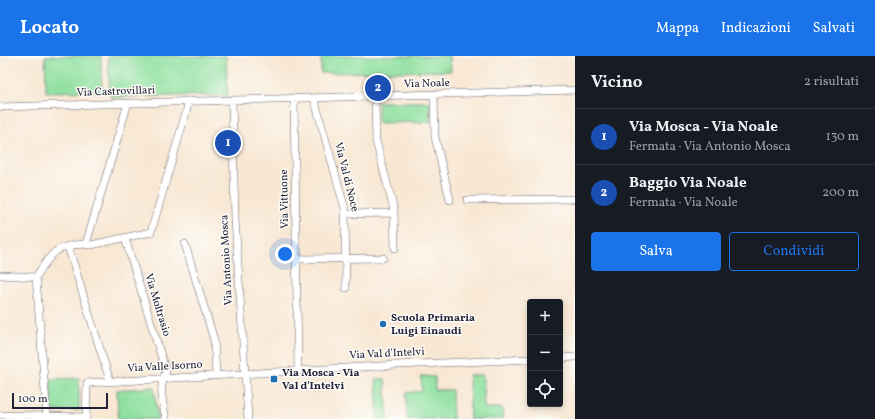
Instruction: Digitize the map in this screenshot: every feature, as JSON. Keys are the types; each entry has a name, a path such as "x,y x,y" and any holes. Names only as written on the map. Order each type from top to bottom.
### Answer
{"street":[{"name":"Via Noale","path":"232,100 575,90"},
{"path":"434,95 435,137 450,200"},
{"name":"Via Vittuone","path":"294,98 298,370"},
{"name":"Via Val di Noce","path":"314,98 345,209 346,288"},
{"name":"Via Castrovillari","path":"0,107 232,100"},
{"name":"Via Antonio Mosca","path":"232,100 235,219 248,419 244,419"},
{"path":"47,417 36,277 39,271 55,252 68,246 86,244 91,245 151,232 188,101"},
{"path":"86,244 128,103"},
{"path":"374,104 376,141 394,210 395,248"},
{"path":"467,200 575,199"},
{"path":"345,214 391,213 394,210"},
{"name":"Via Moltrasio","path":"125,238 166,372 162,378"},
{"path":"185,244 214,340 216,375"},
{"path":"68,246 110,381"},
{"path":"297,258 383,258"},
{"path":"0,275 36,277"},
{"path":"563,358 575,357"},
{"name":"Via Val d'Intelvi","path":"245,373 527,359"},
{"name":"Via Valle Isorno","path":"86,418 86,383 245,373"},
{"path":"162,378 166,419"},
{"path":"0,415 86,418"}],"green space":[{"path":"45,56 101,56 102,91 46,92"},
{"path":"108,56 226,56 228,95 110,97"},
{"path":"321,56 450,56 451,71 321,73"},
{"path":"378,102 430,102 430,122 378,123"},
{"path":"469,375 483,375 484,408 502,408 503,419 470,419"},
{"path":"421,376 435,377 435,390 452,390 453,419 407,419 406,393 422,391"},
{"path":"79,378 79,410 55,411 52,409 50,379"},
{"path":"376,379 385,379 388,419 378,419"},
{"path":"154,387 158,419 118,419 117,390"}],"place":[{"name":"Baggio Via Noale","path":"378,88"},
{"name":"Via Mosca - Via Noale","path":"228,143"},
{"name":"Scuola Primaria Luigi Einaudi","path":"383,324"},
{"name":"Via Mosca - Via Val d'Intelvi","path":"274,379"}]}
